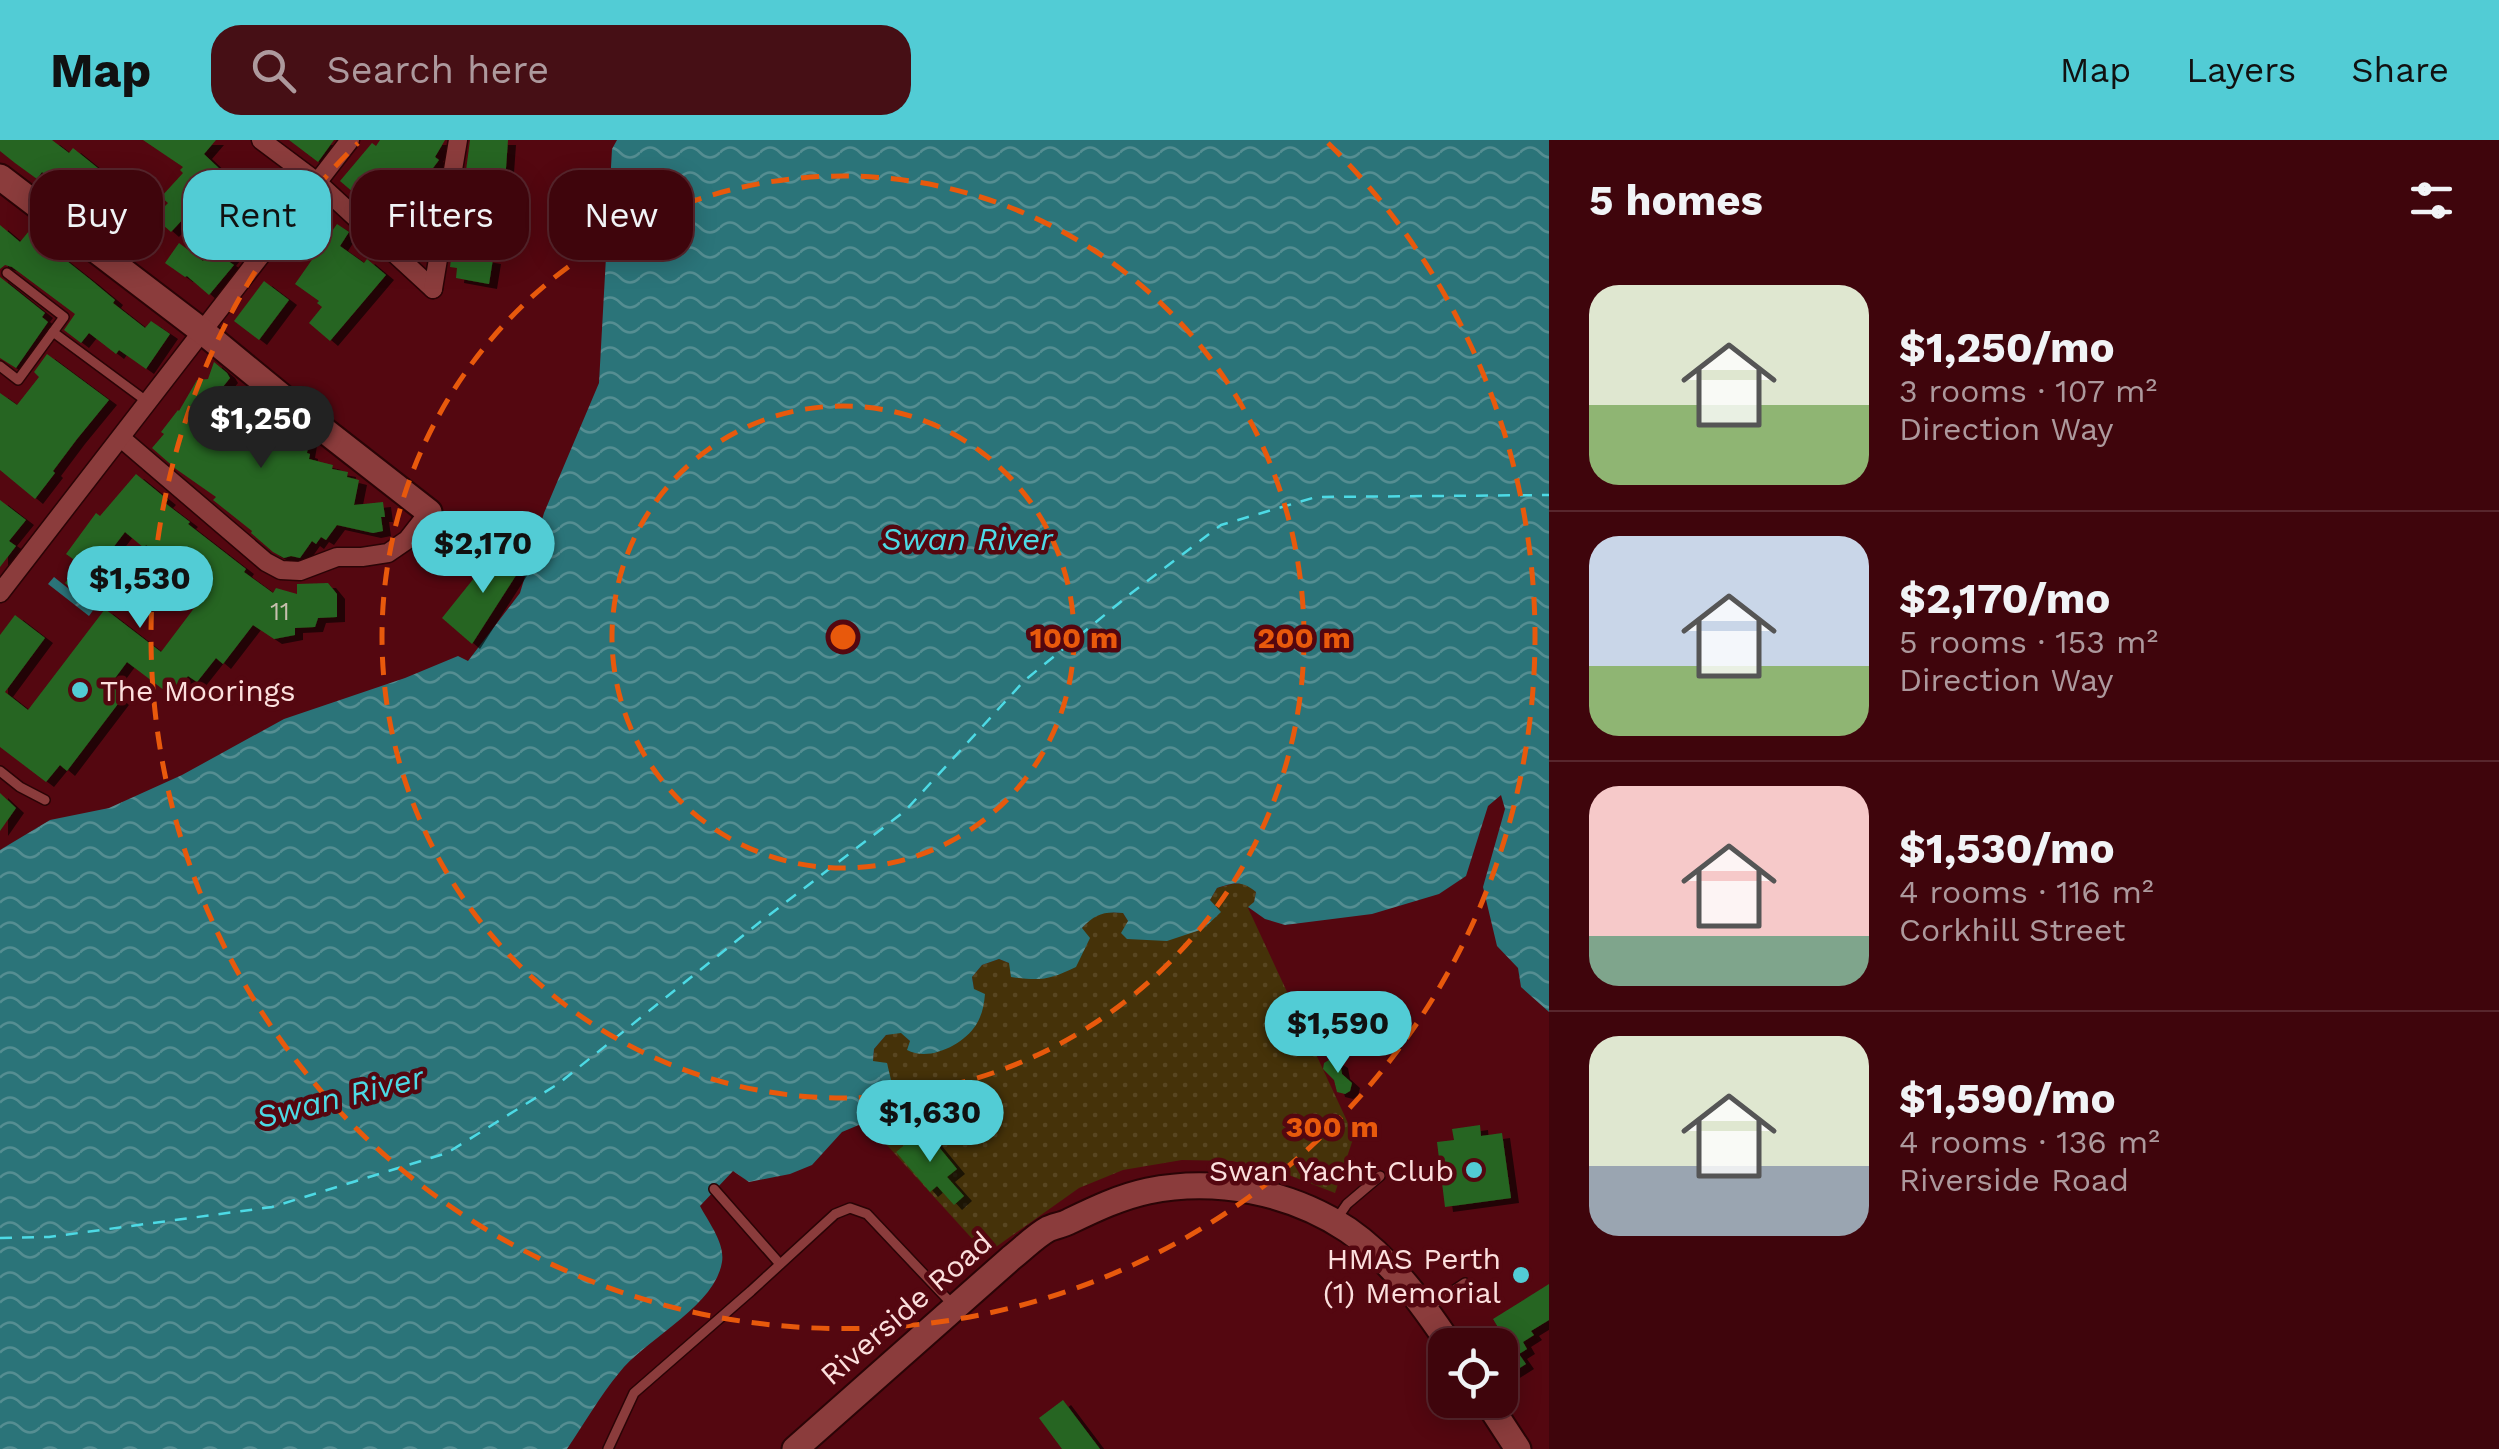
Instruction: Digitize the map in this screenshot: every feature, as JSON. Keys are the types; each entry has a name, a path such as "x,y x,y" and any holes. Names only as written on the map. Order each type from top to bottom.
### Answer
{"street":[{"path":"261,140 301,170"},
{"path":"326,170 350,140"},
{"path":"331,195 433,289 458,140"},
{"path":"0,176 429,512 408,540 388,553 337,557 300,570 280,570 120,438"},
{"path":"0,593 257,260"},
{"name":"Riverside Road","path":"795,1449 959,1312 1052,1241 1066,1224 1112,1201 1148,1191 1204,1186 1267,1194 1293,1202 1351,1232 1388,1266 1439,1328"},
{"name":"Riverside Road","path":"816,1449 959,1312"},
{"path":"1498,1418 1518,1449"}],"lane":[{"path":"0,366 18,380 64,317 6,272"},
{"path":"53,332 148,403"},
{"path":"0,771 45,800"},
{"path":"1335,1222 1347,1204 1380,1176"},
{"path":"714,1189 780,1264"},
{"path":"608,1449 634,1393 835,1214 850,1208 867,1214 959,1312"},
{"path":"1426,1308 1465,1283"}],"shaded area":[{"path":"1245,883 1256,892 1248,908 1354,1136 1335,1193 1281,1172 1232,1161 1182,1160 1123,1170 1079,1188 986,1254 866,1122 884,1100 873,1061 874,1049 886,1035 901,1032 910,1041 974,989 972,977 982,965 999,959 1009,963 1081,929 1093,916 1108,912 1123,913 1128,921 1220,912 1210,900 1217,888"}],"water":[{"name":"Swan River","path":"617,140 1549,140 1549,1012 1521,987 1518,968 1497,946 1483,887 1505,809 1501,795 1488,806 1466,876 1439,894 1372,914 1285,925 1265,919 1248,907 1256,892 1233,884 1217,888 1210,900 1221,912 1203,929 1167,941 1127,939 1121,933 1128,921 1123,913 1105,913 1082,928 1090,938 1076,967 1067,971 1030,979 1011,977 1009,963 999,959 982,965 972,977 974,989 985,994 982,1010 976,1025 963,1039 945,1050 925,1054 907,1050 910,1041 901,1033 886,1035 874,1049 873,1061 887,1063 891,1080 884,1100 866,1122 842,1132 812,1165 790,1174 749,1182 733,1171 700,1206 721,1248 717,1278 693,1308 619,1373 567,1449 0,1449 0,850 50,820 109,808 182,775 284,719 458,656 468,661 520,593 544,513 599,383 606,260 693,260 693,170 611,170 612,149"},
{"path":"54,577 94,609 89,616 48,584"}],"building":[{"path":"0,140 52,140 69,153 73,148 99,169 30,170 30,174 0,151"},
{"path":"143,140 216,140 204,154 221,170 183,173 180,170 183,167"},
{"path":"289,140 334,140 318,162"},
{"path":"380,140 445,140 435,157 439,160 433,168 436,170 351,170 351,190 340,181 372,143 376,146"},
{"path":"470,140 508,140 506,170 466,170"},
{"path":"183,173 183,219 171,232 163,225 163,208 168,203 163,195"},
{"path":"337,224 349,232 340,246 351,254 351,260 364,263 368,260 386,275 330,341 309,323 322,307 319,301 295,284 312,260 331,260 331,233"},
{"path":"0,225 20,242 29,231 30,260 65,260 145,328 151,321 170,334 146,369 119,350 116,354 89,333 81,343 64,330 75,314 12,267 5,265 0,269"},
{"path":"179,243 183,246 183,260 229,260 234,265 209,295 165,263"},
{"path":"451,260 493,260 489,284 456,278 457,268 450,267"},
{"path":"0,277 45,313 42,317 48,322 16,368 0,358"},
{"path":"264,281 289,300 259,340 234,321"},
{"path":"47,354 109,400 35,499 0,470 0,393 17,405 39,377 34,372"},
{"path":"214,362 230,378 222,388 241,392 240,397 260,408 256,417 287,426 285,436 309,441 309,459 333,465 332,469 348,472 347,477 359,480 354,505 383,502 383,531 373,533 337,525 326,540 321,537 316,544 312,541 300,558 284,558 213,500 216,497 152,448 197,380 208,379"},
{"path":"136,474 168,500 165,503 188,524 273,593 276,588 297,594 297,584 328,583 337,594 337,617 318,618 315,627 295,628 295,635 274,639 253,625 223,664 216,658 197,682 188,676 173,697 127,662 110,685 124,696 67,771 60,765 46,782 0,747 0,635 15,615 45,638 5,692 28,710 105,609 161,652 207,591 125,532 86,583 94,589 85,600 65,583 80,564 66,554 96,513 100,516"},
{"path":"0,500 26,520 9,541 16,546 0,567"},
{"path":"499,547 522,566 472,644 442,618"},
{"path":"0,793 16,808 0,831"},
{"path":"1332,1058 1340,1063 1342,1074 1352,1083 1345,1094 1337,1092 1334,1080 1323,1069 1324,1063"},
{"name":"Swan Yacht Club","path":"1480,1125 1481,1136 1502,1133 1511,1198 1445,1207 1437,1142 1454,1140 1452,1129"},
{"path":"924,1129 957,1169 947,1177 964,1196 954,1205 937,1186 930,1192 896,1152"},
{"path":"1549,1284 1549,1320 1531,1331 1534,1335 1523,1342 1527,1349 1519,1354 1526,1364 1518,1369 1518,1328 1498,1328 1493,1319"},
{"path":"1063,1400 1100,1449 1062,1449 1039,1418"}],"ferry route":[{"path":"0,1238 49,1237 272,1207 447,1153 558,1084 905,811 1024,681 1221,525 1316,497 1549,495"}],"place":[{"name":"The Moorings","path":"80,690"},
{"name":"Swan Yacht Club","path":"1474,1170"},
{"name":"HMAS Perth (1) Memorial","path":"1521,1275"}]}
